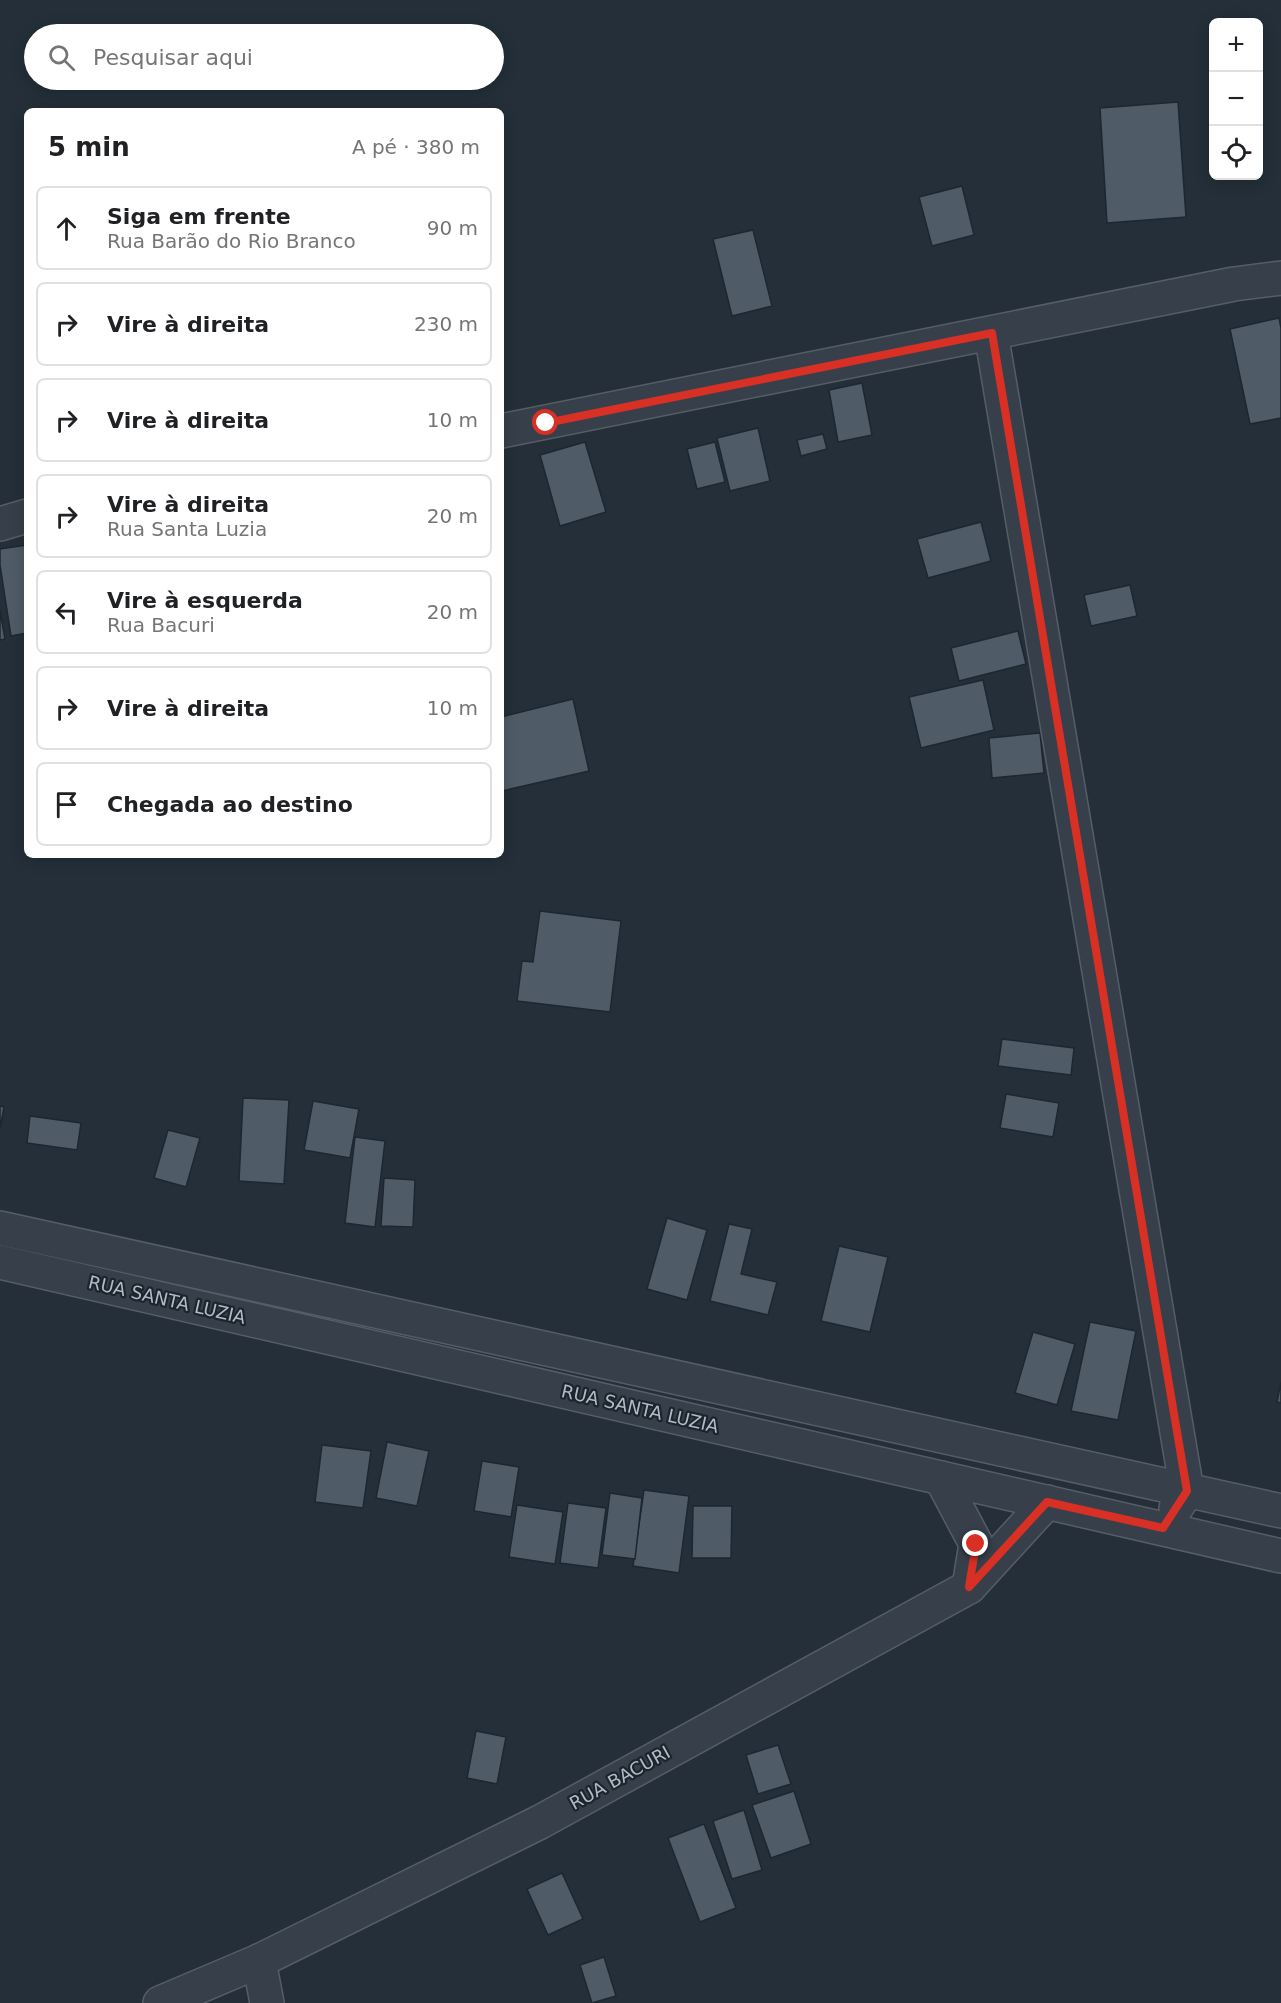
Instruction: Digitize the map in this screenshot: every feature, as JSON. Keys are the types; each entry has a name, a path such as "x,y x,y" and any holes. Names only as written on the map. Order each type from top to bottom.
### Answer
{"street":[{"path":"504,429 1234,284 1281,278"},
{"path":"992,333 1187,1491 1163,1528"},
{"path":"0,524 24,517"},
{"name":"RUA SANTA LUZIA","path":"0,1227 1281,1511"},
{"name":"RUA SANTA LUZIA","path":"0,1262 1281,1556"},
{"path":"941,1478 976,1544 969,1587"},
{"name":"RUA BACURI","path":"160,2003 259,1961 540,1822 969,1587 1047,1502"},
{"path":"259,1961 267,2003"}],"building":[{"path":"1178,102 1186,217 1107,223 1100,108"},
{"path":"962,186 974,235 932,246 919,197"},
{"path":"753,230 772,306 732,316 713,239"},
{"path":"1279,318 1281,418 1250,424 1230,329"},
{"path":"862,383 872,435 838,442 829,390"},
{"path":"758,428 770,481 730,491 717,438"},
{"path":"823,434 827,449 801,456 797,440"},
{"path":"585,442 606,512 560,526 540,455"},
{"path":"715,442 725,482 697,489 687,449"},
{"path":"981,522 991,561 928,578 917,539"},
{"path":"24,545 24,634 11,636 0,565 0,549"},
{"path":"1130,585 1137,616 1091,626 1084,595"},
{"path":"0,611 5,639 0,640"},
{"path":"1018,631 1026,664 959,681 951,648"},
{"path":"983,680 994,730 921,748 909,697"},
{"path":"573,699 589,771 504,791 504,716"},
{"path":"1040,733 1044,773 992,778 989,738"},
{"path":"540,911 621,921 610,1012 517,1001 522,961 533,962"},
{"path":"1002,1039 1074,1048 1071,1075 998,1066"},
{"path":"1006,1094 1059,1103 1053,1137 1000,1128"},
{"path":"243,1098 289,1100 284,1184 239,1181"},
{"path":"313,1101 359,1109 350,1158 304,1150"},
{"path":"0,1106 4,1107 0,1129"},
{"path":"30,1116 81,1123 77,1150 27,1143"},
{"path":"168,1130 200,1138 186,1187 154,1178"},
{"path":"355,1137 385,1141 375,1227 345,1223"},
{"path":"384,1178 415,1180 413,1227 381,1226"},
{"path":"667,1218 707,1230 687,1300 647,1289"},
{"path":"729,1224 752,1229 741,1274 777,1282 768,1315 710,1301"},
{"path":"839,1246 888,1257 870,1332 821,1321"},
{"path":"1090,1322 1136,1331 1118,1420 1071,1411"},
{"path":"1033,1332 1075,1344 1057,1405 1015,1393"},
{"path":"1281,1382 1281,1403 1277,1402"},
{"path":"387,1442 429,1451 417,1506 376,1498"},
{"path":"322,1445 371,1451 363,1508 315,1502"},
{"path":"482,1461 519,1467 511,1517 474,1511"},
{"path":"644,1490 689,1496 679,1573 633,1566"},
{"path":"610,1493 642,1498 635,1559 602,1555"},
{"path":"568,1503 606,1508 598,1568 560,1563"},
{"path":"517,1505 563,1512 555,1564 509,1557"},
{"path":"693,1506 732,1506 731,1558 692,1558"},
{"path":"476,1731 506,1737 497,1784 467,1778"},
{"path":"778,1745 791,1784 758,1794 746,1755"},
{"path":"794,1791 811,1844 771,1858 752,1805"},
{"path":"744,1810 762,1870 732,1879 713,1821"},
{"path":"704,1824 736,1908 700,1922 668,1838"},
{"path":"562,1873 583,1919 548,1935 527,1889"},
{"path":"604,1957 616,1996 592,2003 580,1965"}],"route":[{"path":"546,423 992,333 1187,1491 1163,1528 1047,1502 969,1587 976,1544"}]}
